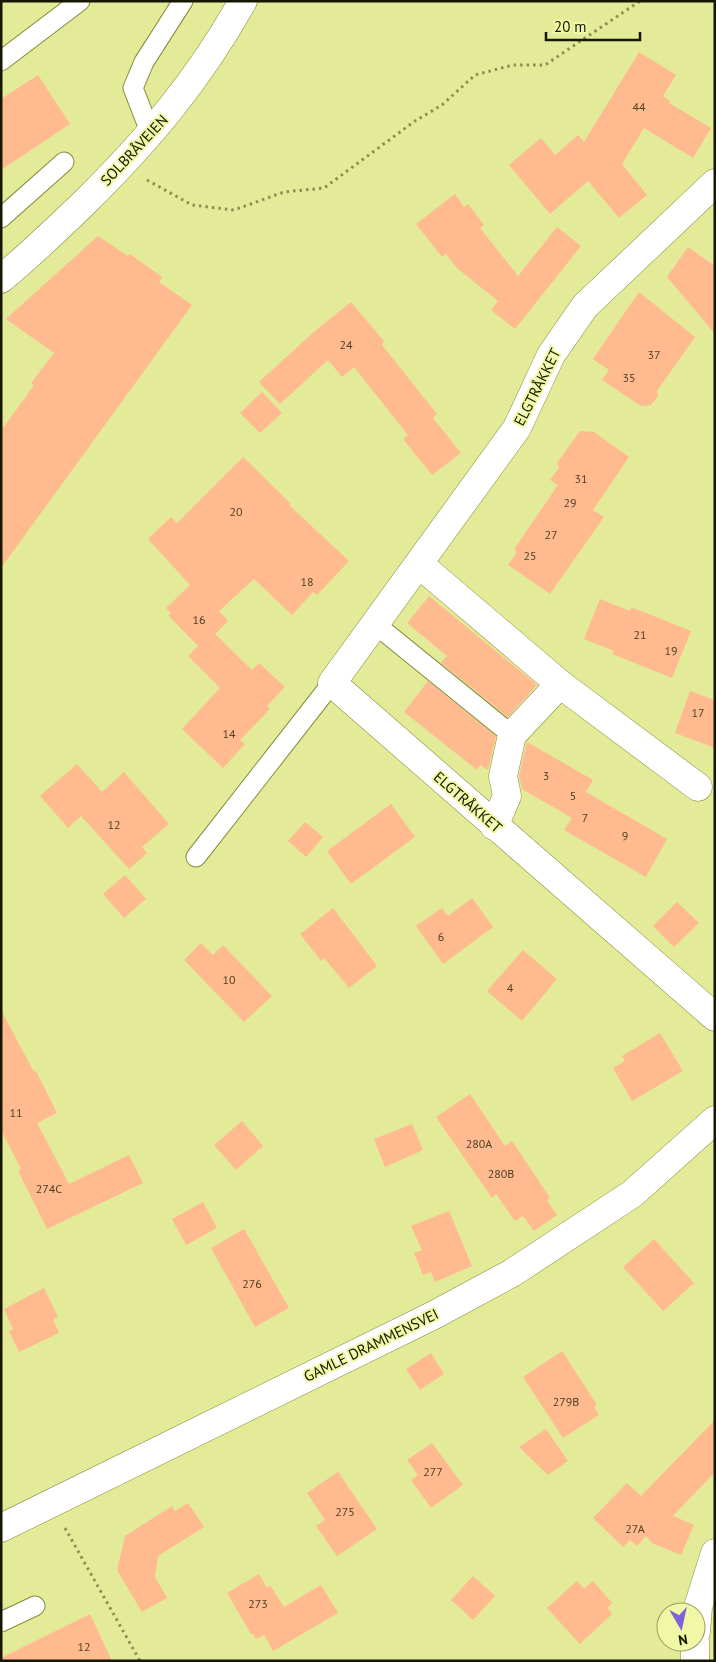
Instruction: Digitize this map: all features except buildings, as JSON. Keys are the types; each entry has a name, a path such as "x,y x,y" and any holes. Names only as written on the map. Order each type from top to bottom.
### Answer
{"street":[{"name":"SOLBRÅVEIEN","path":"1,279 31,254 151,134 183,95 224,36 243,1"},
{"name":"ELGTRÅKKET","path":"715,184 585,306 551,355 517,428 332,683 715,1018"},
{"path":"419,564 560,684 698,787"},
{"path":"494,826 508,796 503,776 512,735 560,684"},
{"name":"GAMLE DRAMMENSVEI","path":"1,1528 434,1315 512,1273 632,1194 715,1120"},
{"path":"700,1602 715,1554"}],"lane":[{"path":"1,61 80,1"},
{"path":"151,134 133,88 144,62 183,1"},
{"path":"1,218 64,162"},
{"path":"375,624 512,735"},
{"path":"196,857 332,683"},
{"path":"1,1622 35,1606"}],"path":[{"path":"121,166 192,205 234,210 284,192 324,188 415,121 442,105 475,75 513,65 545,65 640,1"},
{"path":"52,1503 140,1661"}]}
